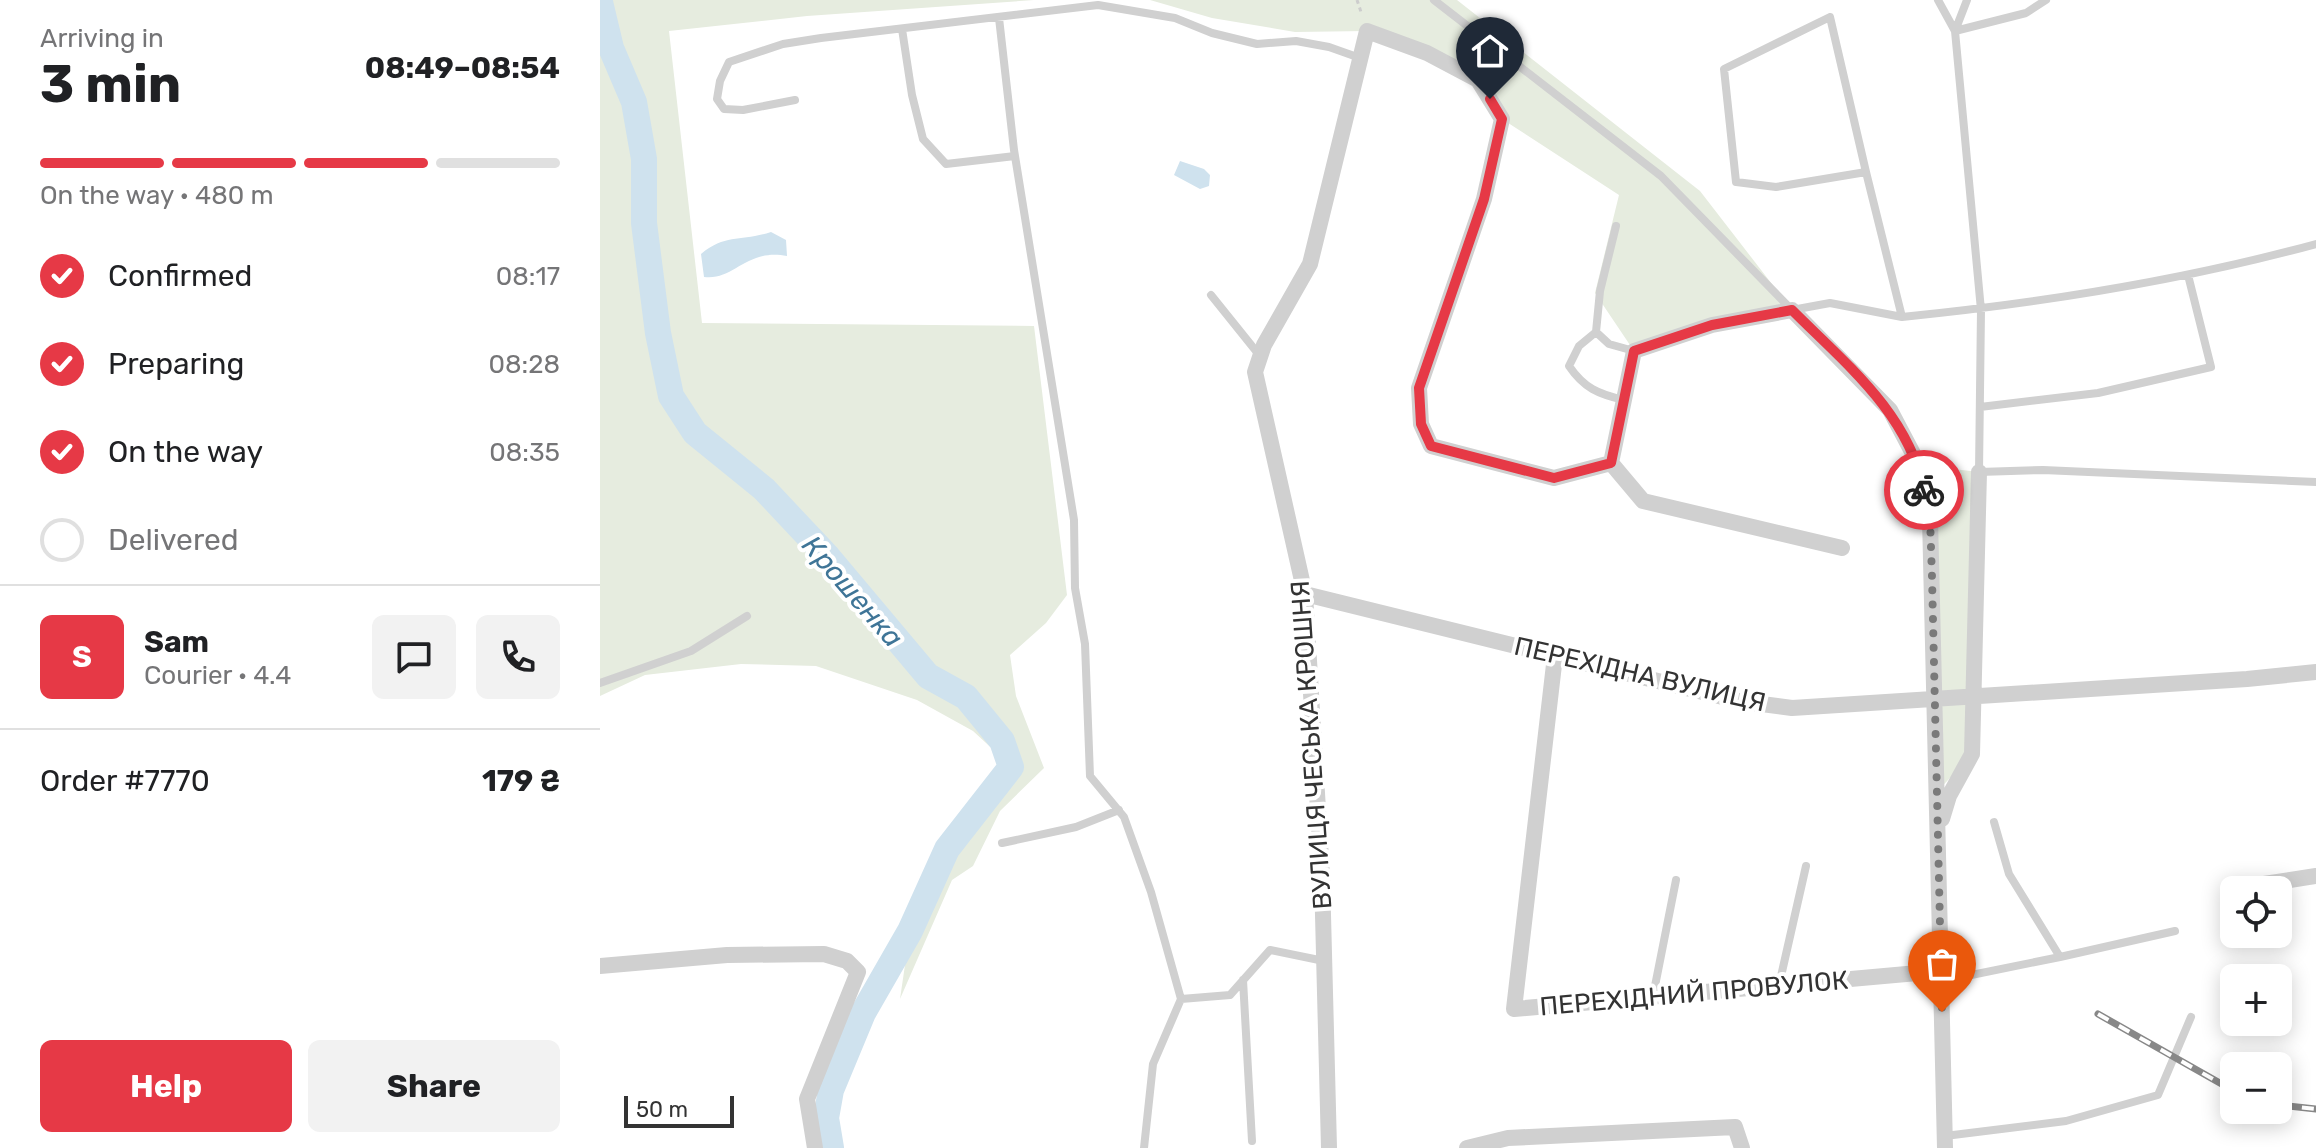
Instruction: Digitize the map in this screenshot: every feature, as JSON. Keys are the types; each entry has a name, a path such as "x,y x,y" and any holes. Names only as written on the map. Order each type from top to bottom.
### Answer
{"street":[{"name":"ВУЛИЦЯ ЧЕСЬКА КРОШНЯ","path":"1329,1148 1324,961 1305,594 1255,372 1260,356 1310,264 1367,31 1427,53 1478,80 1502,119 1484,199 1419,388 1421,424 1431,446 1554,478 1611,463"},
{"path":"1842,548 1643,501 1611,463 1634,351 1712,325 1792,310 1890,410 1919,465 1930,518 1945,1142"},
{"path":"1938,836 1949,796 1972,754 1979,472"},
{"name":"ПЕРЕХІДНА ВУЛИЦЯ","path":"1305,594 1739,701 1792,708 2316,672"},
{"name":"ПЕРЕХІДНИЙ ПРОВУЛОК","path":"1555,656 1514,1009 1779,985 1941,976"},
{"path":"2292,880 2316,876"},
{"path":"600,966 782,954 824,954 847,961 858,972 807,1099 815,1148"},
{"path":"1467,1148 1508,1138 1735,1127 1742,1148"}],"lane":[{"path":"1434,0 1661,176 1792,310 1830,303 1902,317 1981,310 2229,268 2316,244"},
{"path":"1938,0 1955,31 1981,310 1979,472 2043,470 2316,482"},
{"path":"1955,31 1967,0"},
{"path":"1955,31 2026,13 2046,0"},
{"path":"795,100 743,110 724,109 717,99 720,81 729,62 741,55 783,44 1098,5 1175,18 1212,33 1257,44 1296,41 1329,47 1360,58"},
{"path":"1866,172 1776,187 1736,182 1724,69 1830,17 1902,317"},
{"path":"999,18 1015,156 1074,520 1075,588 1085,644 1090,776 1119,810 1151,892 1181,999 1153,1064 1144,1148"},
{"path":"902,29 912,95 923,139 931,148 946,164 1015,156"},
{"path":"1616,226 1600,291 1596,332 1579,346 1569,366 1580,382 1596,393 1625,400"},
{"path":"1980,407 2098,393 2211,367 2188,275"},
{"path":"1211,295 1260,356"},
{"path":"1596,332 1609,344 1634,351"},
{"path":"600,683 691,651 747,616"},
{"path":"1002,843 1076,827 1119,810"},
{"path":"1994,822 2009,874 2060,957"},
{"path":"1779,985 1806,866"},
{"path":"1653,996 1676,880"},
{"path":"1941,976 2060,957 2175,931"},
{"path":"1181,999 1230,995 1270,950 1324,961"},
{"path":"1243,980 1252,1141"},
{"path":"1945,1142 2066,1121 2158,1095 2191,1017"}],"shaded area":[{"path":"600,0 1034,0 807,16 669,31 702,323 1034,326 1067,595 1046,623 1010,655 1016,696 1044,768 1000,811 973,866 952,880 900,999 910,931 947,849 1011,766 973,731 917,700 816,666 741,664 645,675 600,696"},
{"path":"1150,0 1457,0 1700,191 1792,310 1634,351 1595,293 1619,195 1502,119 1478,80 1367,31 1295,32 1212,18"},
{"path":"1919,465 1979,472 1972,754 1937,792 1932,577"}],"water":[{"path":"1180,161 1204,169 1210,175 1209,186 1200,189 1174,175"},
{"path":"771,232 786,240 787,256 761,256 724,274 704,277 701,254 710,247 727,240"}],"waterway":[{"name":"Крошенка","path":"600,2 611,48 634,102 644,159 644,223 658,333 671,396 695,433 764,489 828,557 928,676 966,697 1002,741 1011,767 947,849 910,931 863,1013 831,1090 826,1118 831,1148"}],"railway":[{"path":"2098,1014 2220,1083"},
{"path":"2292,1106 2316,1109"}],"way so far":[{"path":"1924,490 1930,518 1942,1012"}],"route":[{"path":"1490,99 1502,119 1484,199 1419,388 1421,424 1431,446 1554,478 1611,463 1634,351 1712,325 1792,310 1890,410 1919,465 1924,490"}]}
